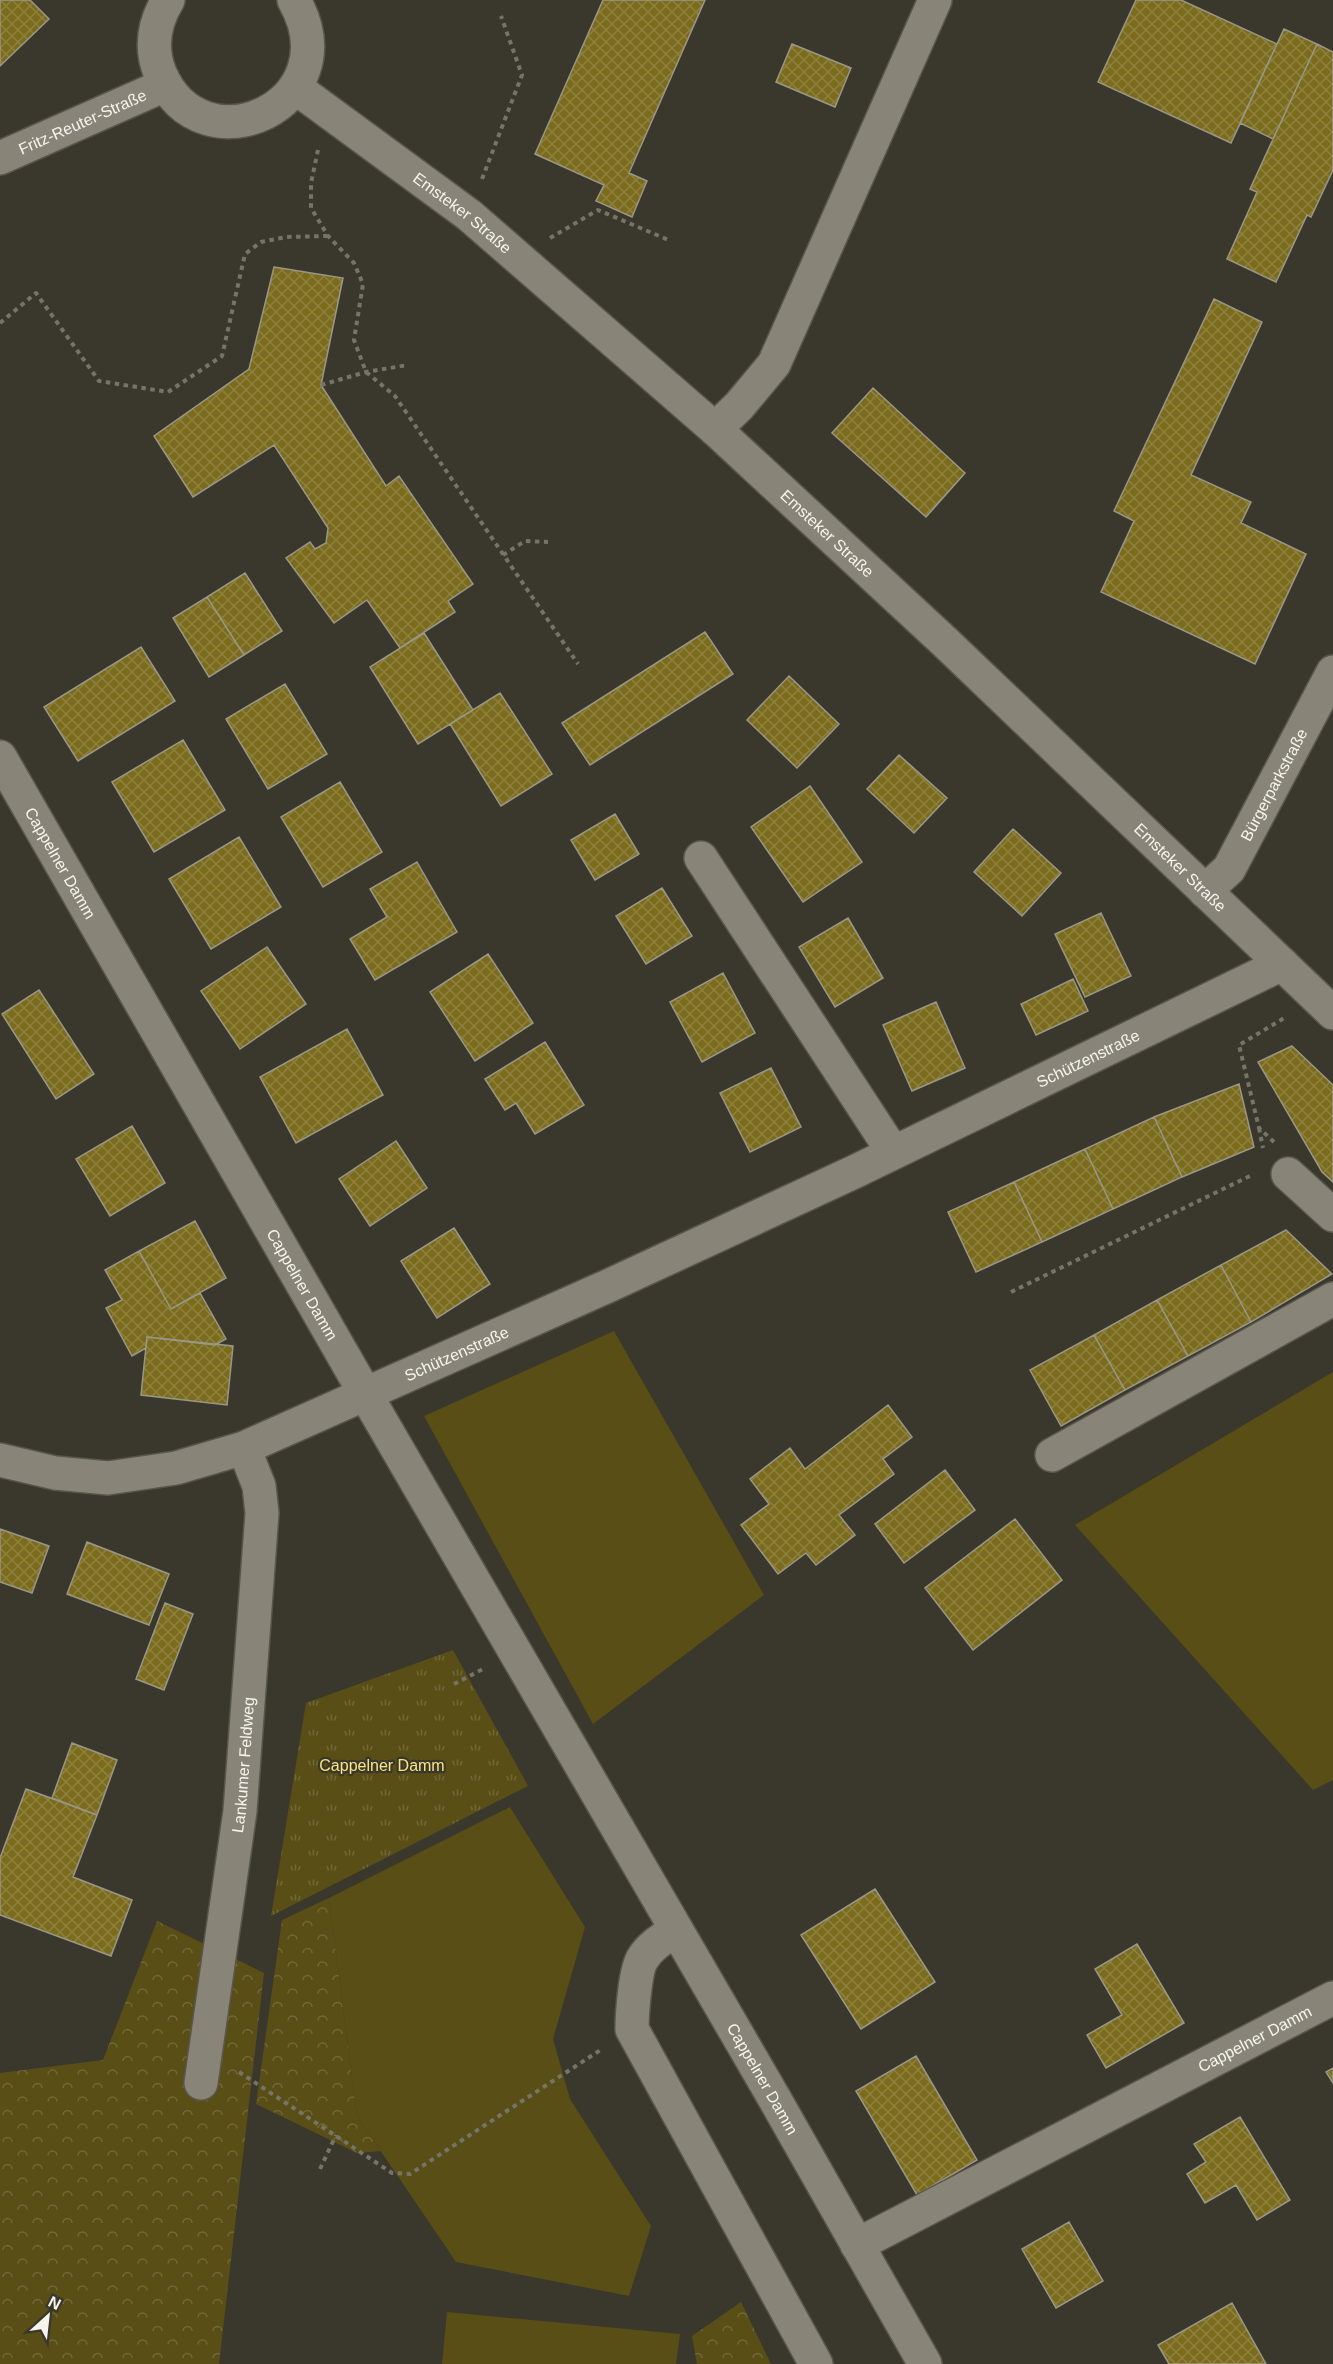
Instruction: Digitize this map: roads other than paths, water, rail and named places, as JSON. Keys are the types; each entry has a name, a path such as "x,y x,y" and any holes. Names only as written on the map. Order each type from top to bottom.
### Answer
{"street":[{"path":"168,0 159,14 154,38 156,62 165,85 186,108 204,117 225,122 245,121 265,114 282,103 296,88 305,67 309,44 305,22 295,0"},
{"path":"715,429 739,406 774,364 936,0"},
{"name":"Fritz-Reuter-Straße","path":"0,158 165,85"},
{"name":"Emsteker Straße","path":"296,88 469,215 715,429 946,644 1325,1006"},
{"name":"Bürgerparkstraße","path":"1205,891 1229,869 1333,672"},
{"name":"Cappelner Damm","path":"0,757 925,2364"},
{"path":"701,858 893,1152"},
{"name":"Schützenstraße","path":"0,1460 55,1473 108,1478 176,1468 244,1448 608,1286 893,1152 1282,964"},
{"path":"1277,1166 1333,1215"},
{"path":"1052,1455 1333,1299"},
{"name":"Lankumer Feldweg","path":"201,2083 240,1811 262,1513 259,1486 244,1448"},
{"path":"676,1930 655,1943 641,1960 632,2011 632,2029 816,2364"},
{"name":"Cappelner Damm","path":"857,2245 1333,1998"}]}
